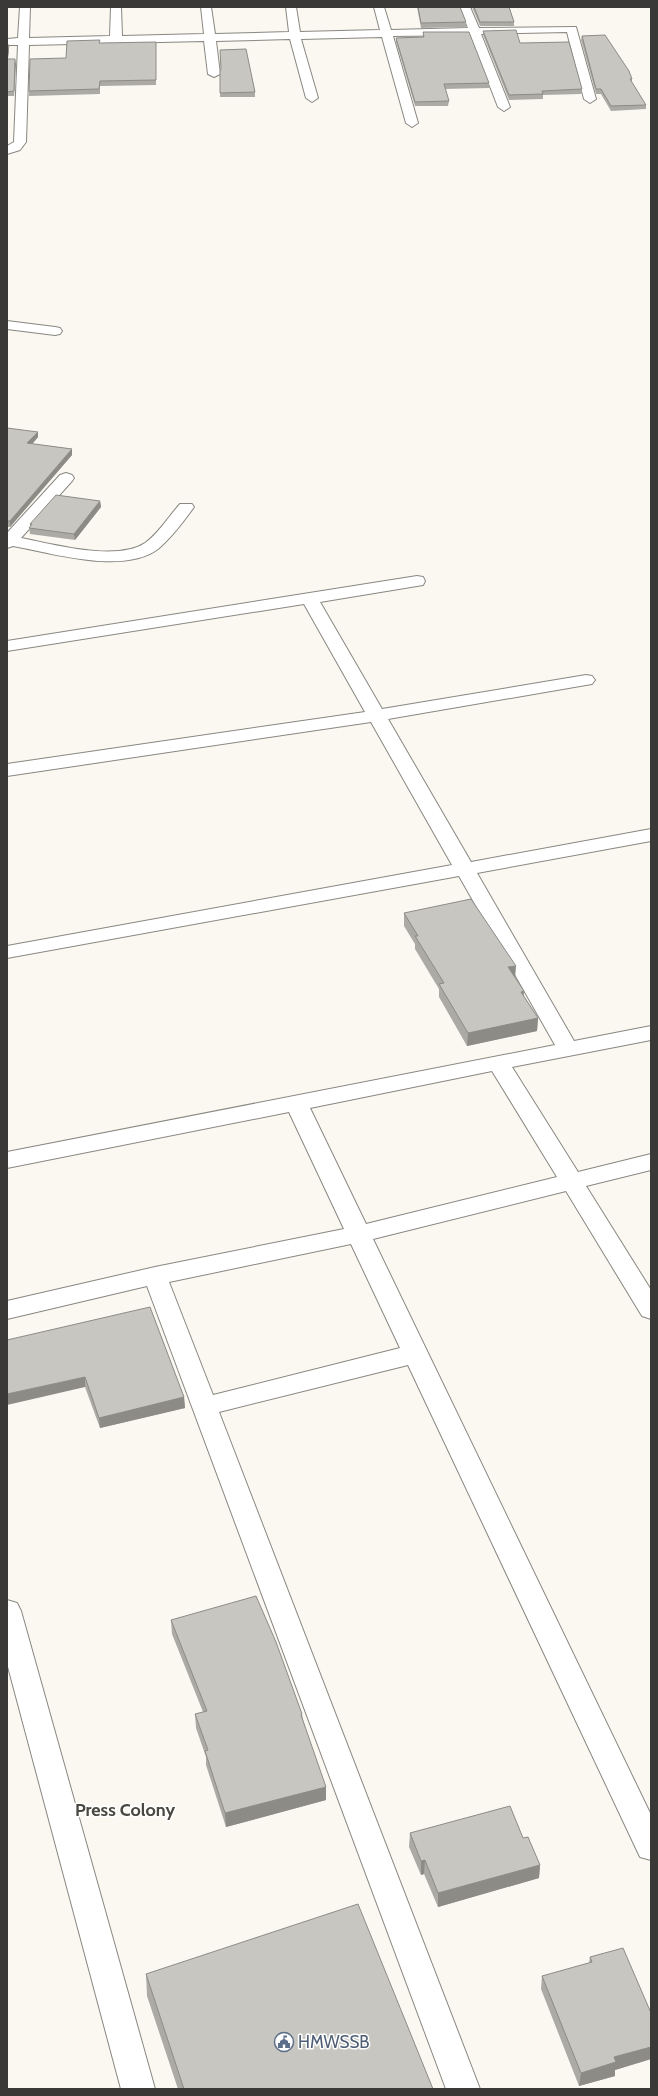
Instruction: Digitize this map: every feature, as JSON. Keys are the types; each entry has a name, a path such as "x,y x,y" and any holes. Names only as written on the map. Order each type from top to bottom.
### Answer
{"street":[{"path":"7,150 16,147 20,142 25,7"},
{"path":"116,7 116,39"},
{"path":"206,7 214,74"},
{"path":"291,7 295,35 312,98"},
{"path":"379,7 385,33 412,123"},
{"path":"465,7 504,108"},
{"path":"7,42 572,28 590,99"},
{"path":"7,325 55,331"},
{"path":"8,541 66,478"},
{"path":"8,541 96,556 132,555 151,546 186,507"},
{"path":"7,646 417,581"},
{"path":"310,599 376,716 466,868 568,1049"},
{"path":"7,770 376,716 586,680"},
{"path":"7,952 651,835"},
{"path":"7,1160 651,1033"},
{"path":"499,1064 651,1310"},
{"path":"296,1103 651,1847"},
{"path":"7,1310 155,1276 358,1234 651,1162"},
{"path":"155,1276 463,2089"},
{"path":"205,1406 415,1354"},
{"path":"7,1611 138,2089"}],"building":[{"path":"418,7 460,7 466,22 421,23"},
{"path":"474,7 509,7 514,22 480,22"},
{"path":"516,30 520,43 569,42 582,89 542,91 543,94 509,95 483,31"},
{"path":"423,32 469,32 489,83 444,84 449,101 415,102 396,38 424,37"},
{"path":"605,35 629,71 632,79 630,79 646,105 611,106 601,89 596,89 582,36"},
{"path":"100,40 99,43 156,42 156,80 100,81 99,89 29,91 30,59 66,58 67,41"},
{"path":"7,45 9,45 7,58"},
{"path":"246,49 255,92 220,93 220,50"},
{"path":"7,59 15,59 14,91 7,92"},
{"path":"7,428 38,432 27,443 72,449 10,521 7,521"},
{"path":"56,495 100,501 74,534 29,528 32,524 30,524"},
{"path":"471,899 516,966 508,967 524,991 521,992 538,1018 468,1033 439,984 444,983 415,936 418,936 404,913"},
{"path":"150,1307 184,1397 99,1418 85,1377 7,1394 7,1340"},
{"path":"256,1596 276,1642 326,1787 225,1813 205,1751 208,1750 195,1714 207,1711 171,1620"},
{"path":"510,1806 523,1838 528,1837 540,1865 438,1893 425,1860 421,1861 410,1833"},
{"name":"HMWSSB","path":"358,1904 433,2089 184,2089 146,1974"},
{"path":"623,1948 651,2013 651,2047 614,2057 616,2062 581,2073 542,1976 592,1962 590,1957"}],"place":[{"name":"HMWSSB","path":"284,2042"}],"district":[{"name":"Press Colony","path":"125,1810"}]}
